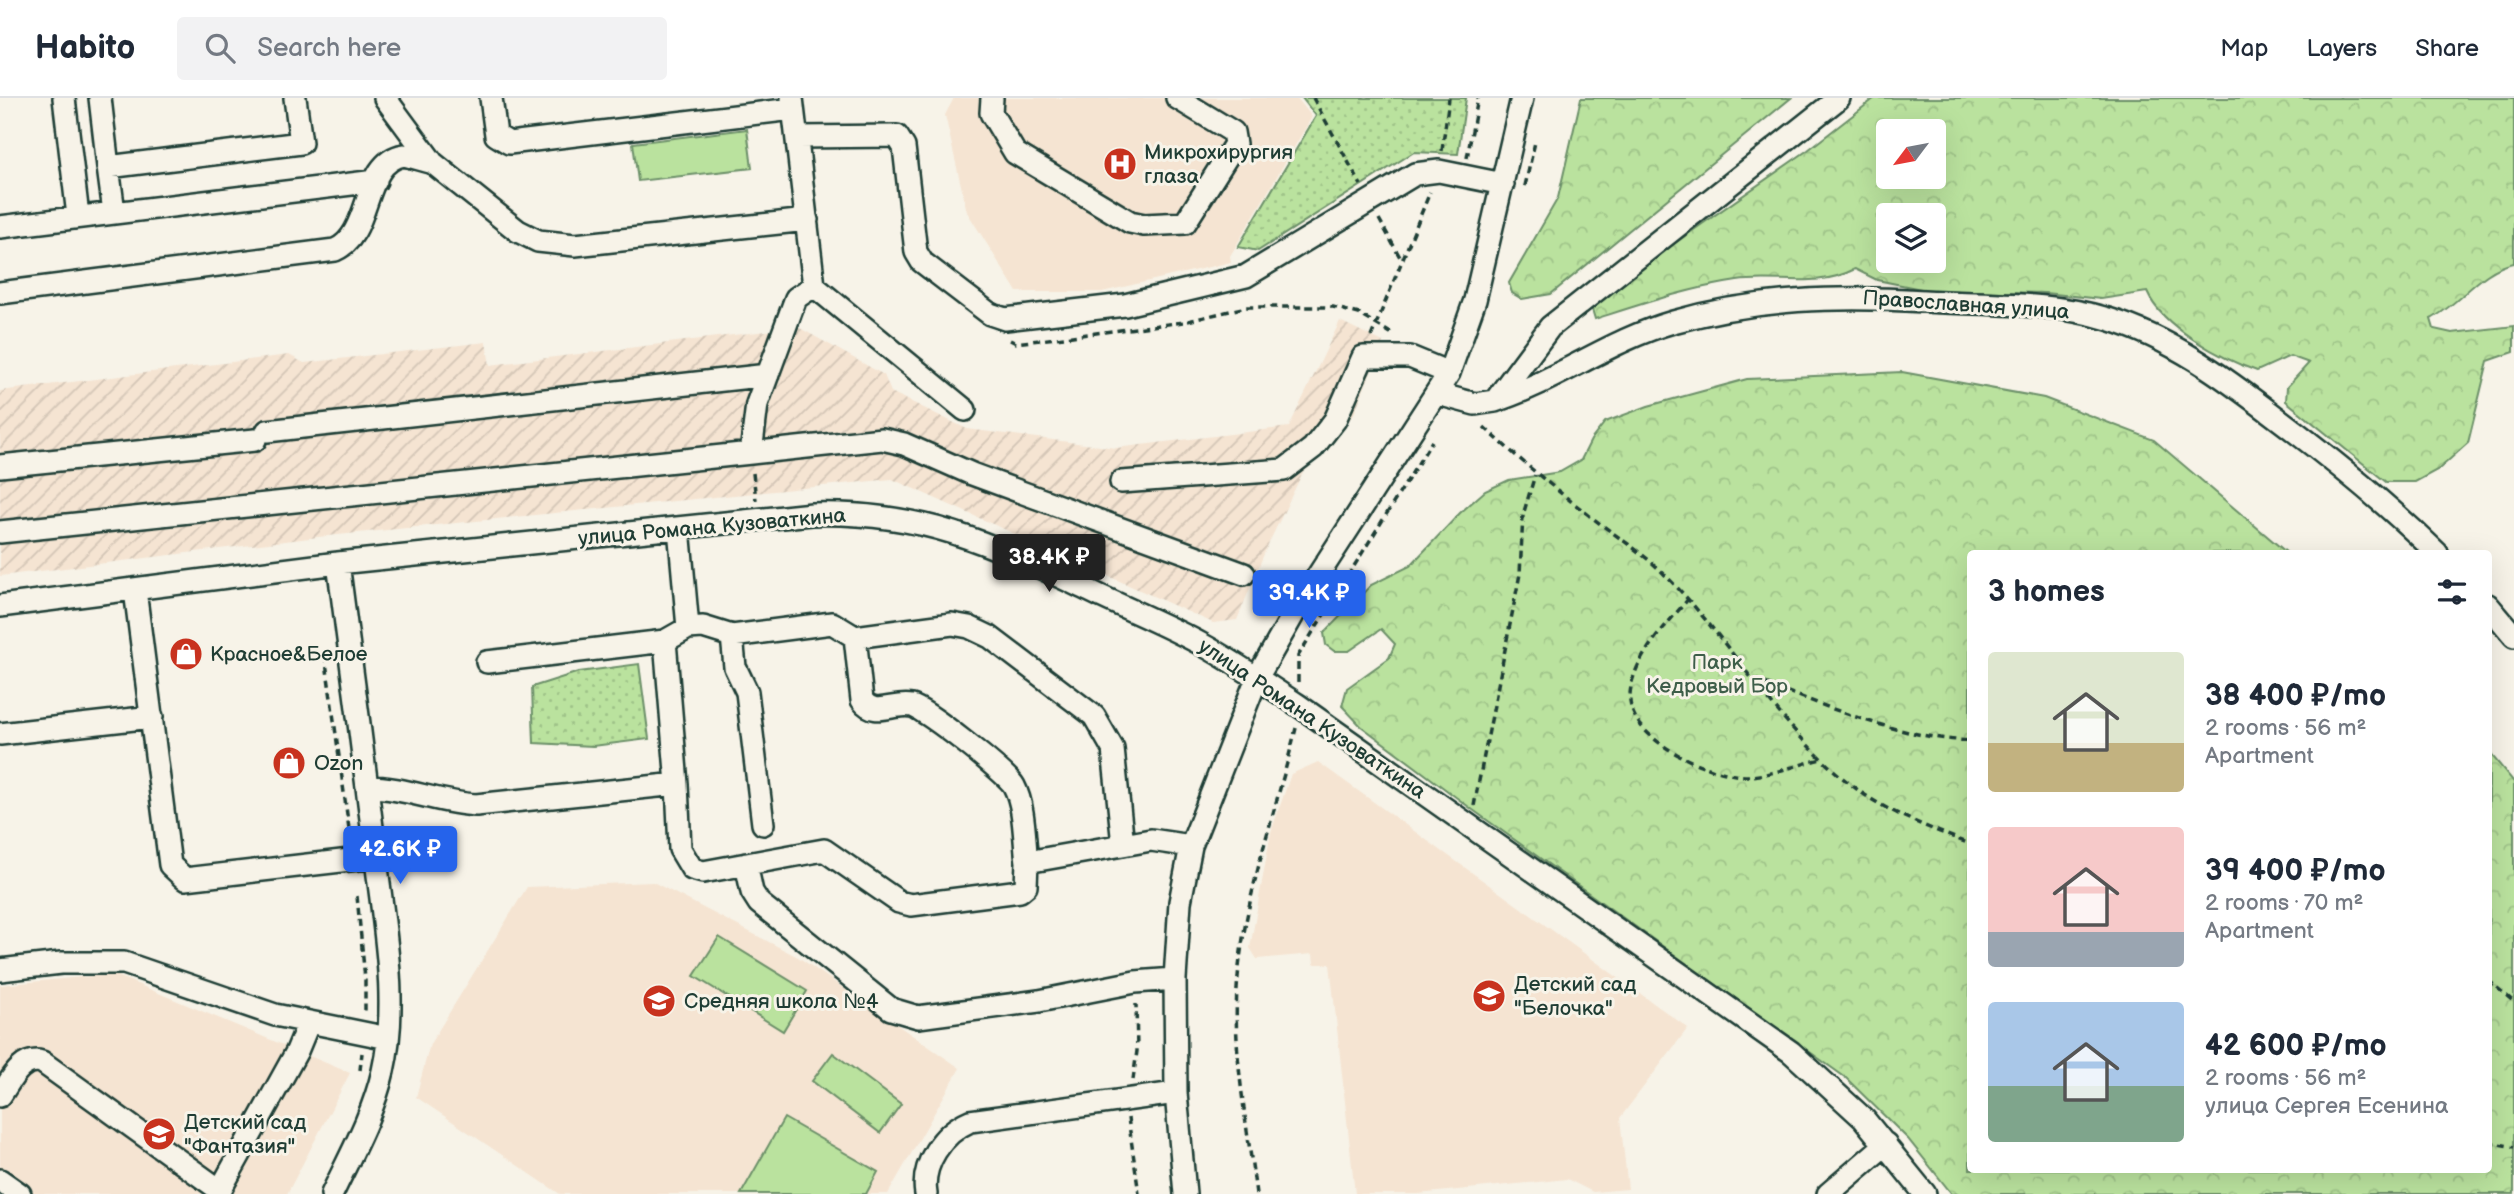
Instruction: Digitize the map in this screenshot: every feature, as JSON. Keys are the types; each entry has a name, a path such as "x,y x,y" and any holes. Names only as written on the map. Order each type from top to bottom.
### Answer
{"street":[{"path":"64,98 78,216"},
{"path":"100,98 114,212"},
{"path":"108,167 301,143 295,98"},
{"path":"491,98 496,135 509,143 792,104 814,286 965,410"},
{"path":"992,98 990,113 1015,153 1130,222 1144,225 1185,223 1235,144 1233,132 1177,98"},
{"path":"1185,1194 1176,1093 1175,979 1180,901 1191,846 1257,678 1297,608 1438,394 1449,373 1475,300 1522,98"},
{"path":"1495,401 1550,327 1839,98"},
{"path":"386,100 433,163 518,231 538,242 555,245 807,220"},
{"path":"0,293 335,250 348,241 393,140 386,100"},
{"path":"798,137 897,136 904,147 916,252 922,262 990,314 1005,319 1125,305 1246,276 1415,174 1439,172 1503,184"},
{"path":"0,227 381,172 395,156 404,155 433,163"},
{"path":"751,453 757,404 796,298 814,286"},
{"name":"Православная улица","path":"1438,394 1475,404 1495,401 1628,338 1671,323 1742,305 1847,297 2058,309 2108,319 2167,342 2221,375 2311,443 2404,521 2434,550"},
{"path":"1121,482 1284,470 1313,448 1335,420 1363,357 1410,357 1449,373"},
{"path":"0,466 768,375"},
{"path":"0,532 882,439 904,444 972,474 1244,574"},
{"name":"улица Романа Кузоваткина","path":"0,606 338,563 758,519 870,514 949,531 1022,558 1176,631 1298,705 1791,1052 1828,1083 1886,1144 1925,1194"},
{"path":"679,528 688,628"},
{"path":"332,1194 377,1096 388,1038 387,951 338,563"},
{"path":"135,590 170,865 185,879 376,858"},
{"path":"2492,610 2514,636"},
{"path":"487,662 665,641 688,628 703,627 732,636 832,623 855,637 952,624 969,627 990,637 1094,716 1113,749 1124,845"},
{"path":"732,636 735,667 747,692 763,824"},
{"path":"665,641 680,849 687,864 703,872 824,850 889,898 911,905 1020,891 1026,886 1027,862 1018,796 1007,776 922,710 902,705 874,710 867,707 862,700 855,637"},
{"path":"0,734 152,717"},
{"path":"368,787 393,788 454,804 476,805 677,784"},
{"path":"1027,862 1151,840 1191,846"},
{"path":"746,864 752,892 759,903 891,1009 905,1015 918,1017 1039,1001 1135,982 1175,979"},
{"path":"0,970 61,963 124,963 275,1015 388,1038"},
{"path":"0,1096 24,1064 36,1060 42,1062 220,1192 297,1051 309,1023"},
{"path":"926,1194 926,1166 954,1128 970,1121 1176,1093"},
{"path":"1828,1194 1886,1144"},
{"path":"0,1180 20,1194"}],"path":[{"path":"1313,98 1402,260"},
{"path":"1363,357 1439,172 1449,98"},
{"path":"1464,176 1478,98"},
{"path":"1525,187 1537,136"},
{"path":"1484,427 1535,475 1662,572 1689,598 1752,678 1822,759 1865,795 1929,828 1967,843"},
{"path":"1256,1194 1239,1055 1238,978 1267,826 1293,741 1298,705 1298,656 1436,435"},
{"path":"751,453 758,519"},
{"path":"1473,810 1520,573 1523,515 1535,475"},
{"path":"1689,598 1647,650 1633,677 1629,696 1633,713 1642,727 1672,751 1728,775 1752,776 1822,759"},
{"path":"325,654 353,861 365,979 364,1034 359,1071"},
{"path":"1752,678 1878,725 1939,739 1967,741"},
{"path":"2492,983 2514,1002"},
{"path":"2492,1143 2514,1147"}],"shaded area":[{"name":"Микрохирургия глаза","path":"954,98 1297,98 1312,117 1230,256 1231,262 1102,292 1017,292 967,212 945,115"},
{"path":"1340,321 1383,342 1354,414 1302,474 1266,549 1237,620 1213,623 892,479 318,537 0,576 0,391 289,355 304,363 486,342 490,365 798,327 884,375 891,392 967,429 1116,448 1289,427"},
{"name":"Детский сад \"Белочка\"","path":"1318,762 1688,1028 1620,1118 1628,1189 1593,1192 1567,1179 1418,1194 1355,1194 1330,964 1314,964 1313,954 1257,959 1250,948 1271,832 1291,774"},
{"name":"Средняя школа №4","path":"653,882 798,957 960,1068 888,1194 560,1194 416,1097 430,1044 527,887"},
{"name":"Детский сад \"Фантазия\"","path":"113,974 350,1073 287,1194 0,1194 0,985"}],"green space":[{"path":"1302,98 1466,98 1458,154 1414,152 1258,251 1238,247 1316,116"},
{"path":"1581,98 1791,98 1551,294 1522,299 1512,293 1509,283 1558,198"},
{"path":"1875,98 2514,98 2514,263 2491,272 2431,319 2434,329 2452,333 2514,326 2514,352 2488,361 2468,443 2439,469 2415,482 2386,482 2286,401 2287,387 2309,363 2290,356 2257,371 2243,366 2211,350 2179,329 2155,305 2147,292 2101,299 2045,293 1926,290 1877,280 1855,269 1841,275 1812,280 1752,280 1719,284 1595,319 1591,306 1622,280 1808,150"},
{"path":"747,129 752,168 638,181 633,143"},
{"name":"Парк Кедровый Бор","path":"1902,372 2044,398 2154,440 2283,550 1967,550 1967,1173 2492,1173 2492,756 2514,782 2514,1194 1952,1194 1908,1139 1846,1078 1473,810 1361,726 1342,706 1347,688 1389,658 1395,644 1381,629 1349,651 1334,651 1326,645 1324,633 1371,585 1410,566 1460,513 1485,491 1509,480 1560,472 1581,460 1591,440 1605,422 1648,406 1747,379"},
{"path":"639,664 649,739 593,746 534,743 532,687 579,672"},
{"path":"719,937 807,991 783,1031 694,976"},
{"path":"833,1053 901,1104 880,1133 812,1081"},
{"path":"784,1118 878,1172 866,1194 741,1194"}],"place":[{"name":"Микрохирургия глаза","path":"1120,164"},
{"name":"Красное&Белое","path":"186,654"},
{"name":"Ozon","path":"289,763"},
{"name":"Детский сад \"Белочка\"","path":"1489,996"},
{"name":"Средняя школа №4","path":"659,1001"},
{"name":"Детский сад \"Фантазия\"","path":"159,1134"}]}
